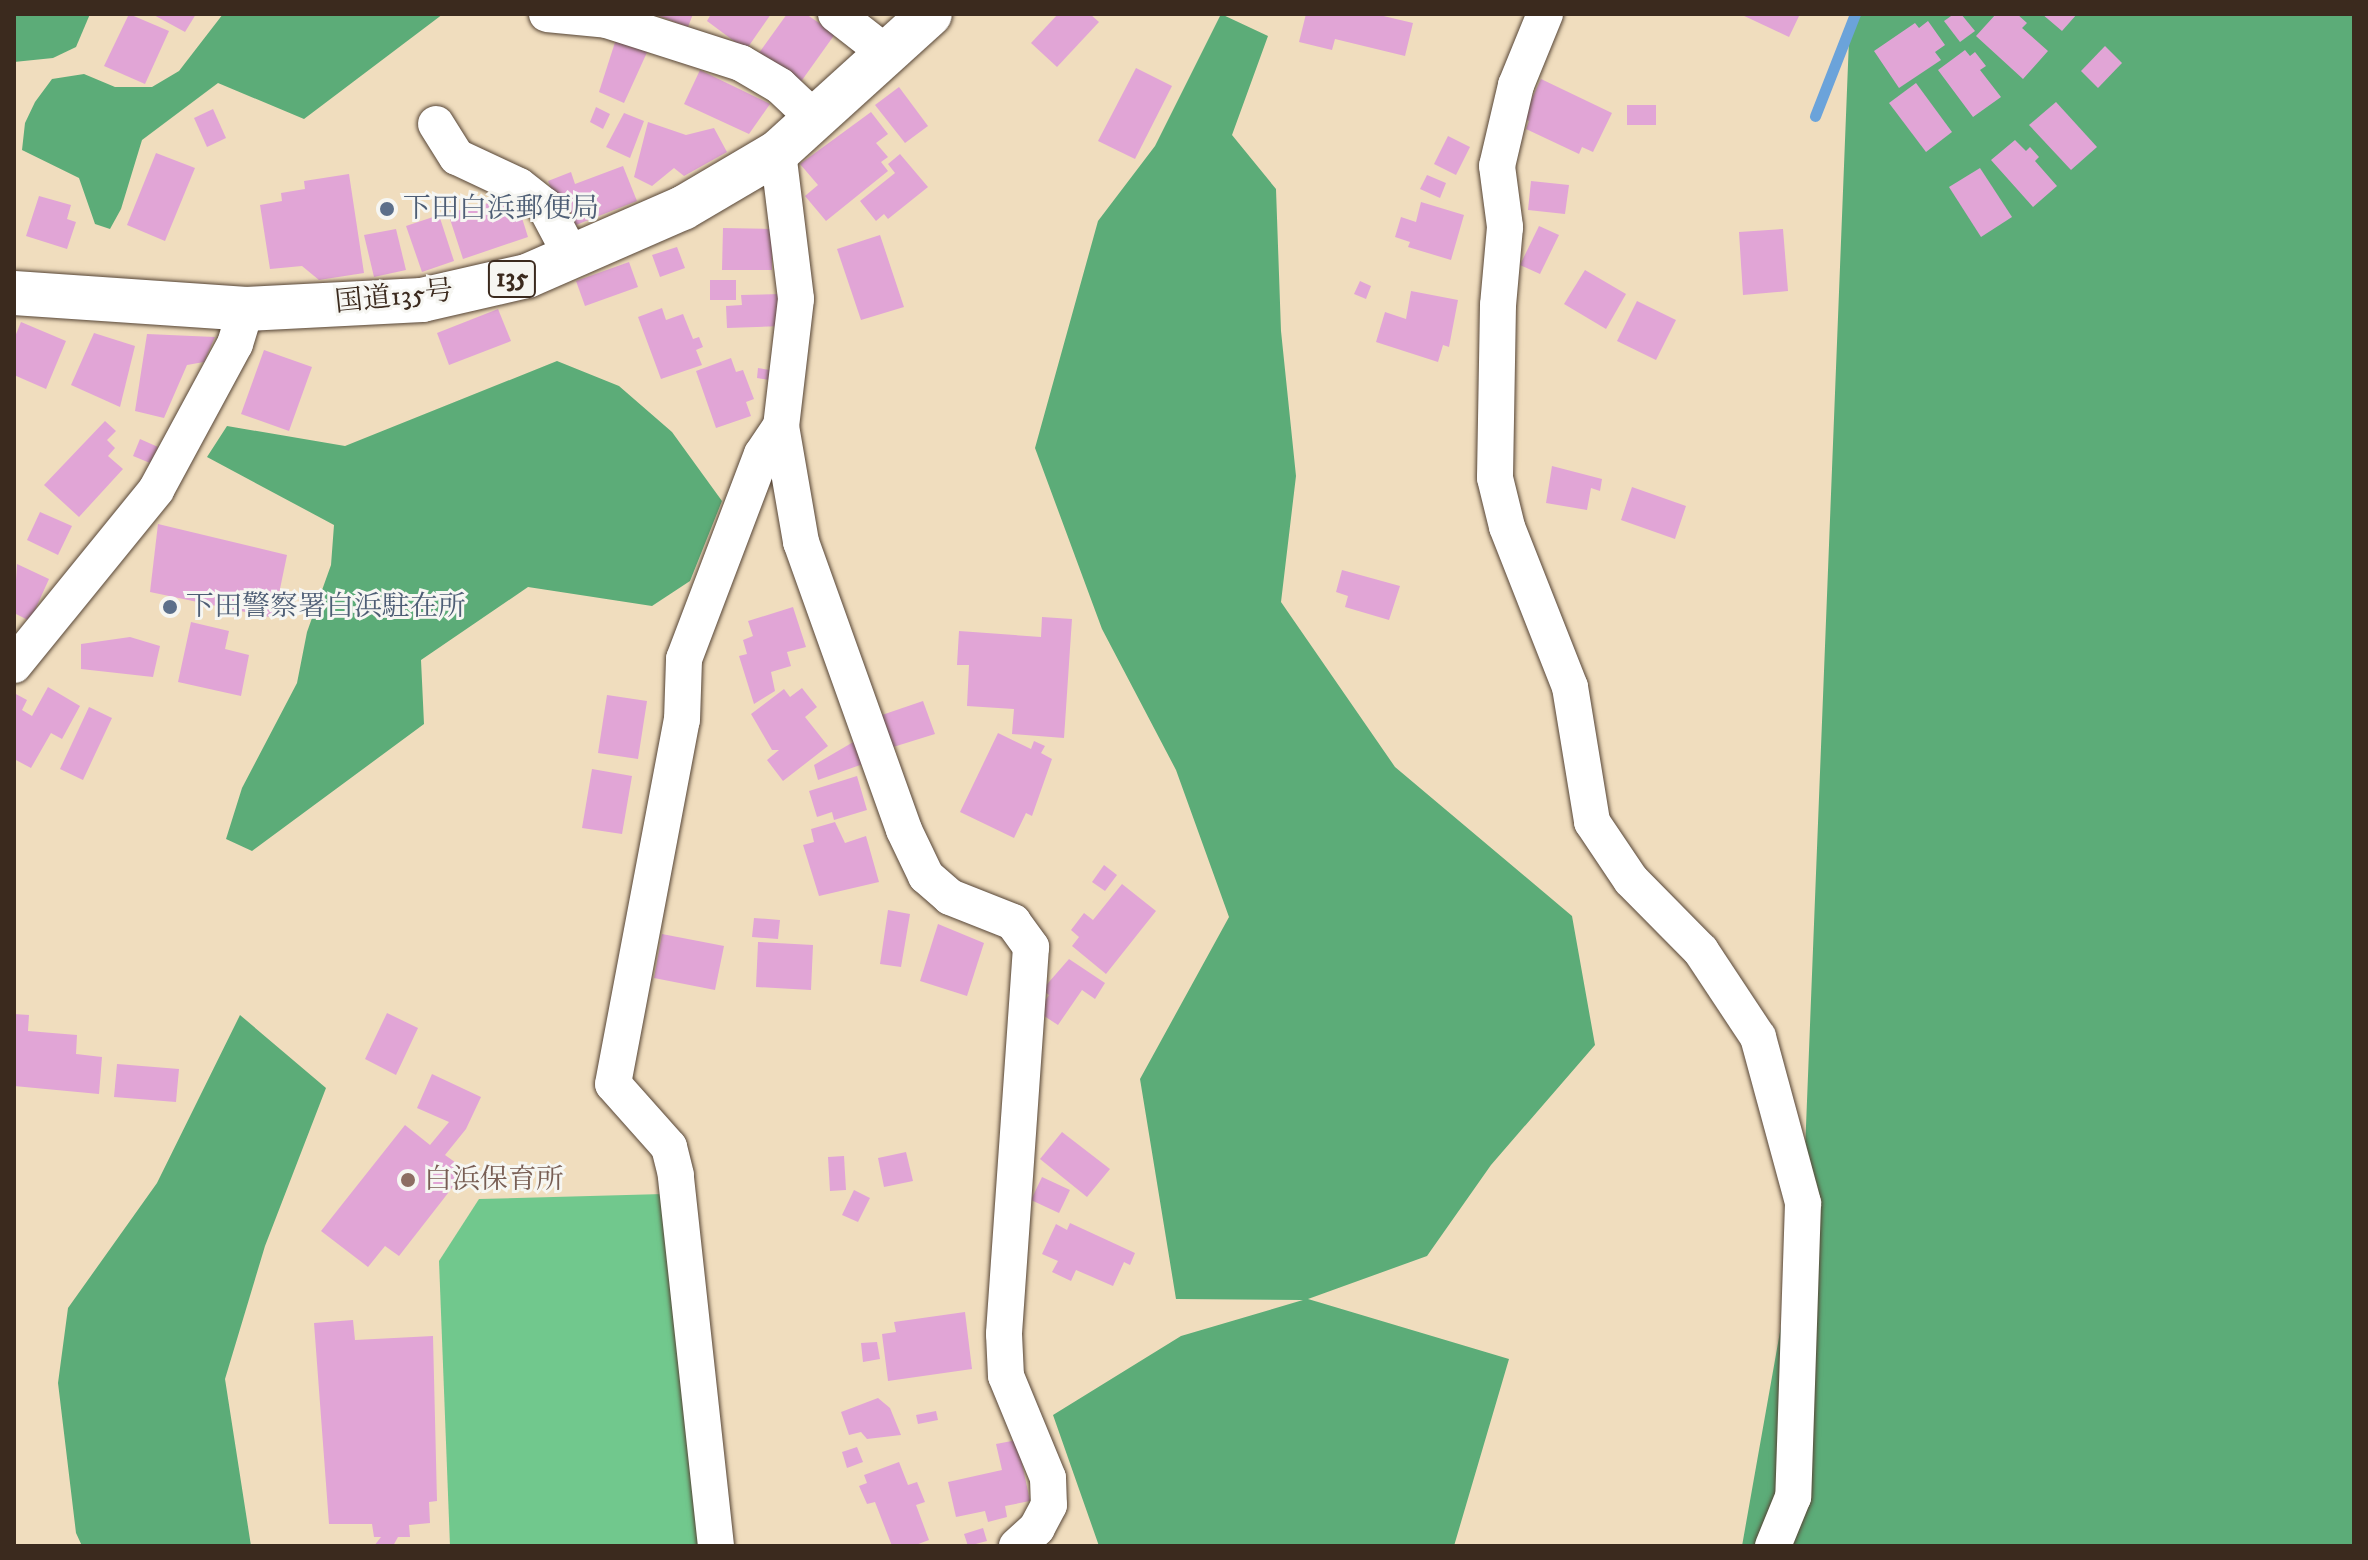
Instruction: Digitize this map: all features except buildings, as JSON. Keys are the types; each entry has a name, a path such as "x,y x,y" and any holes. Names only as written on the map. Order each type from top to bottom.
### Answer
{"highway":[{"name":"国道135号","path":"14,293 246,309 422,300 527,276 683,208 778,152 930,14"}],"street":[{"path":"547,14 607,20 741,63 780,86 815,119"},
{"path":"836,14 886,53"},
{"path":"1545,14 1516,85 1497,166 1505,227 1498,305 1495,478 1507,527 1570,687 1592,822 1631,880 1701,951 1758,1037 1803,1203 1793,1497 1773,1546"},
{"path":"436,124 457,157 519,186 545,206 572,257"},
{"path":"778,152 796,299 781,426 801,542 909,841 926,876 950,897 1013,922 1031,947 1004,1334 1006,1376 1048,1478 1049,1505 1037,1528 1017,1546"},
{"path":"14,665 156,490 235,344 246,309"},
{"path":"716,1546 676,1175 669,1147 613,1084 682,720 684,659 762,454 781,426"}],"green space":[{"path":"14,14 90,14 76,47 53,58 14,62"},
{"path":"223,14 443,14 304,119 218,83 142,140 121,209 110,229 95,224 79,178 22,150 25,123 35,102 52,79 84,74 115,87 152,87 179,71"},
{"path":"1221,14 1268,36 1232,135 1276,189 1281,331 1296,476 1281,602 1395,767 1572,916 1595,1045 1491,1165 1427,1256 1308,1299 1509,1359 1454,1546 1099,1546 1053,1415 1181,1336 1303,1300 1176,1299 1140,1079 1229,917 1176,770 1102,629 1035,448 1098,221 1155,146"},
{"path":"1850,14 2354,14 2354,1546 1742,1546 1803,1202"},
{"path":"557,361 619,386 672,432 722,501 690,581 652,606 528,587 421,660 424,724 252,851 226,839 242,788 297,683 307,632 331,565 334,525 207,457 227,426 345,446"},
{"path":"240,1015 326,1088 265,1246 225,1379 251,1546 82,1546 76,1533 58,1383 68,1308 157,1183"},
{"path":"663,1194 702,1546 450,1546 439,1261 479,1199"}],"waterway":[{"path":"1815,116 1855,14"}],"place":[{"name":"下田白浜郵便局","path":"387,209"},
{"name":"下田警察署白浜駐在所","path":"170,607"},
{"name":"白浜保育所","path":"408,1180"}]}
